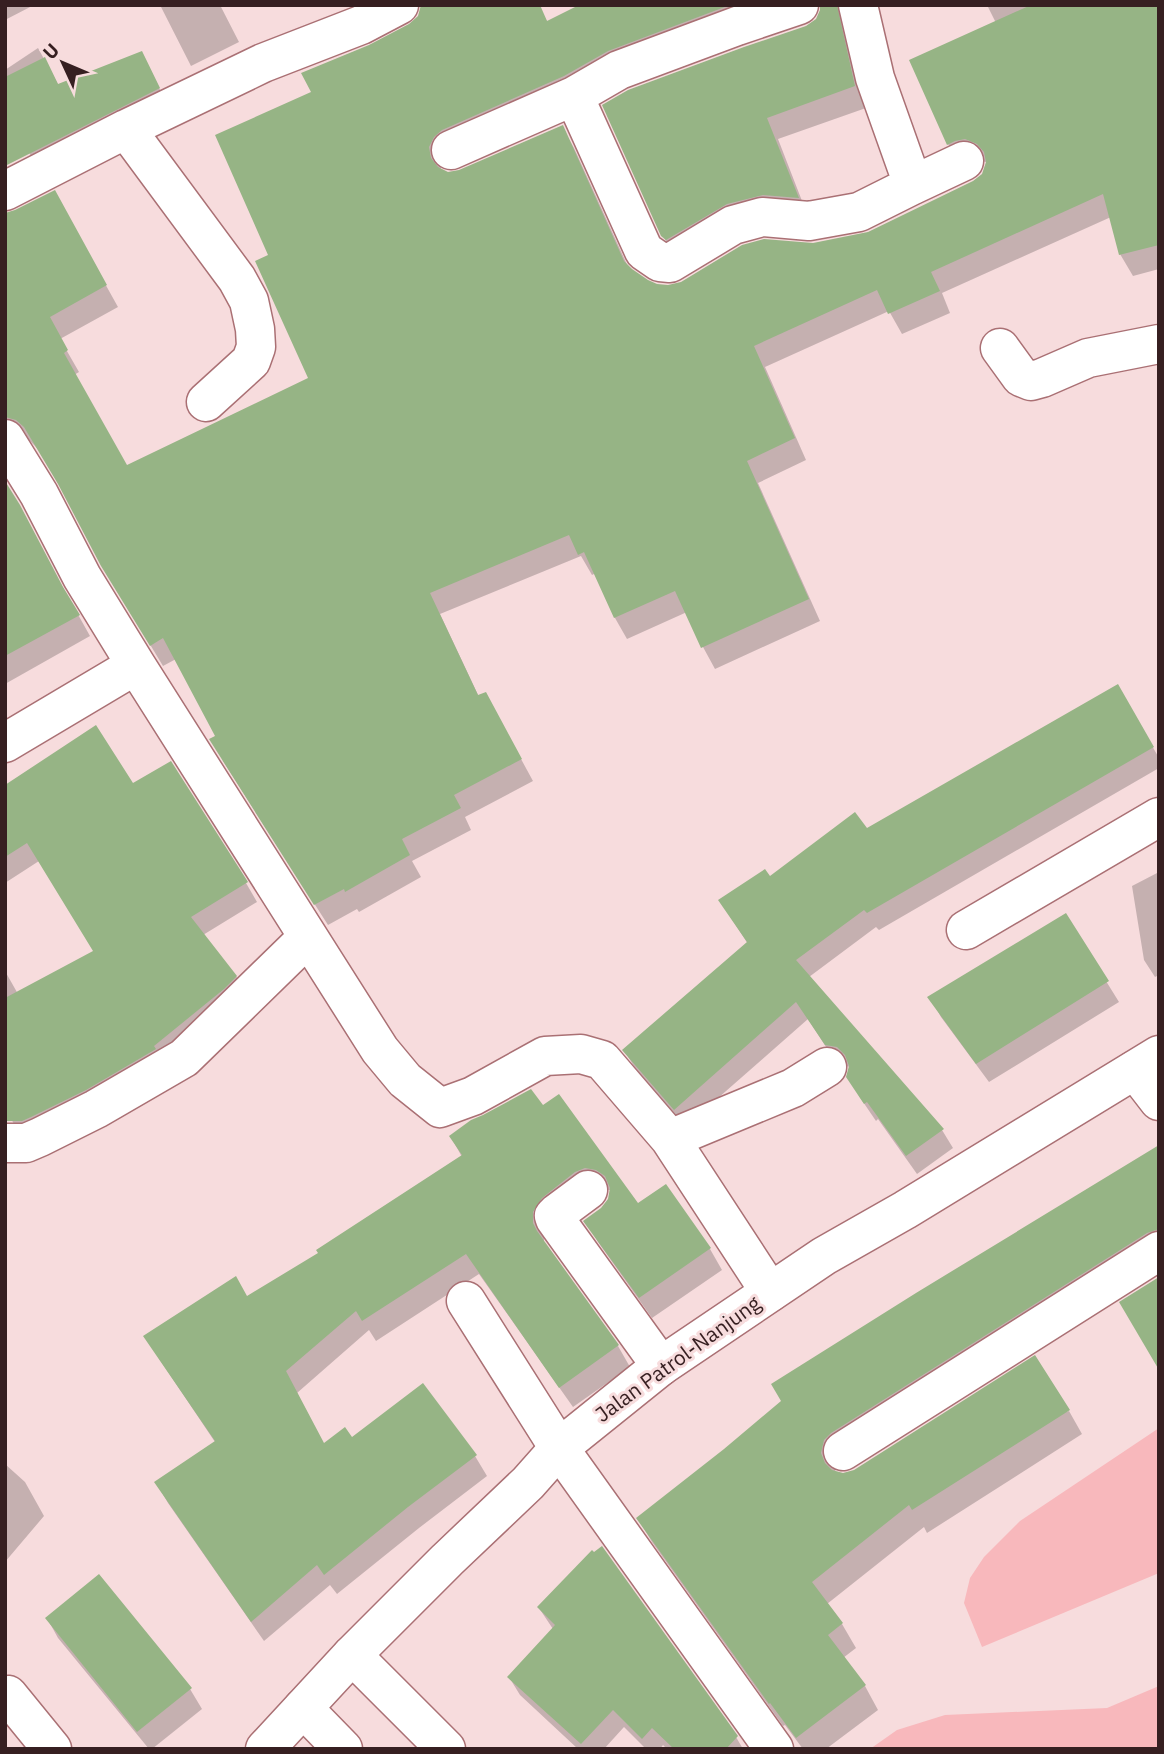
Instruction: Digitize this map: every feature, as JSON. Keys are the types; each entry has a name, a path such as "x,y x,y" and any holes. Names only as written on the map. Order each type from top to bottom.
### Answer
{"street":[{"path":"5,191 263,63 361,25 399,5"},
{"path":"451,150 574,96 619,70 799,5"},
{"path":"858,5 875,78 913,185"},
{"path":"574,96 644,251 660,262 670,263 733,225 762,217 809,221 859,212 964,161"},
{"path":"126,129 237,279 249,301 256,347 251,361 206,402"},
{"path":"1000,348 1021,377 1031,381 1088,358 1159,344"},
{"path":"5,439 39,494 82,577 136,665 380,1050 405,1080 440,1108 473,1096 545,1056 581,1054 602,1060 670,1139 770,1292"},
{"path":"5,743 136,665"},
{"path":"966,930 1159,817"},
{"path":"5,1143 26,1143 40,1137 96,1109 184,1058 308,937"},
{"path":"1147,1063 1159,1101"},
{"name":"Jalan Patrol-Nanjung","path":"265,1749 352,1655 447,1559 528,1483 559,1448 661,1366 824,1256 1147,1063"},
{"path":"670,1139 793,1088 827,1068"},
{"path":"588,1189 557,1213 555,1219 661,1366"},
{"path":"844,1451 1159,1251"},
{"path":"466,1301 559,1448 774,1749"},
{"path":"352,1655 446,1749"},
{"path":"8,1695 52,1749"},
{"path":"303,1708 344,1749"}],"shaded area":[{"path":"1159,1428 1159,1573 982,1647 964,1603 970,1578 984,1557 1020,1521"},
{"path":"1159,1686 1159,1749 870,1749 897,1730 945,1715 1107,1708"}],"building":[{"path":"421,5 540,5 547,21 579,5 730,5 608,51 564,76 442,130 434,137 429,147 431,158 438,167 448,172 459,170 563,125 624,261 648,280 668,285 681,282 742,245 764,239 813,243 868,232 973,181 982,174 986,162 984,152 977,144 965,139 947,145 909,60 1031,5 1159,5 1159,245 1119,255 1103,194 931,272 940,291 888,314 877,290 754,346 795,438 747,461 809,599 701,648 675,591 614,618 584,552 578,555 569,535 430,593 478,695 486,692 522,759 454,795 461,808 402,839 410,855 345,892 344,889 314,905 209,739 215,736 163,638 150,646 101,566 58,484 24,427 16,420 5,417 5,213 55,190 107,285 50,317 68,350 64,353 127,465 308,378 255,261 268,255 215,135 311,92 301,73 369,45 409,24 418,16"},
{"path":"820,5 837,5 855,86 767,118 799,198 763,195 727,204 666,240 661,236 602,105 628,90 806,26 816,19"},
{"path":"142,51 160,88 5,166 5,77 45,57 58,84"},
{"path":"5,481 80,615 5,656"},
{"path":"1118,684 1154,747 867,913 864,910 796,960 944,1129 906,1156 846,1077 849,1066 845,1055 837,1047 825,1045 796,1002 674,1110 622,1050 747,942 718,900 765,869 770,876 855,812 867,828"},
{"path":"96,725 133,783 171,761 248,882 191,917 237,976 154,1046 156,1049 86,1090 31,1117 22,1121 5,1121 5,998 93,951 27,843 5,857 5,785"},
{"path":"1066,913 1109,981 976,1064 927,997"},
{"path":"531,1089 543,1105 559,1094 638,1203 666,1184 711,1248 639,1298 583,1221 601,1208 608,1199 610,1188 605,1176 596,1170 585,1168 575,1172 542,1198 533,1212 533,1223 537,1231 619,1345 559,1388 466,1254 362,1321 356,1311 286,1371 324,1443 345,1427 352,1437 423,1383 477,1455 324,1575 317,1565 251,1622 154,1482 215,1441 143,1336 236,1276 247,1296 318,1253 316,1250 462,1155 449,1136 471,1120"},
{"path":"1159,1145 1159,1229 1147,1233 831,1433 824,1440 821,1453 832,1470 843,1473 854,1470 1035,1355 1070,1410 912,1510 909,1505 812,1582 843,1623 828,1635 866,1685 796,1738 636,1518 781,1401 771,1384"},
{"path":"1159,1277 1159,1370 1119,1302"},
{"path":"602,1546 738,1736 726,1749 674,1749 652,1728 642,1739 613,1710 581,1744 507,1677 555,1625 537,1607 592,1550 594,1552"},
{"path":"99,1574 192,1688 137,1732 45,1618"}]}
